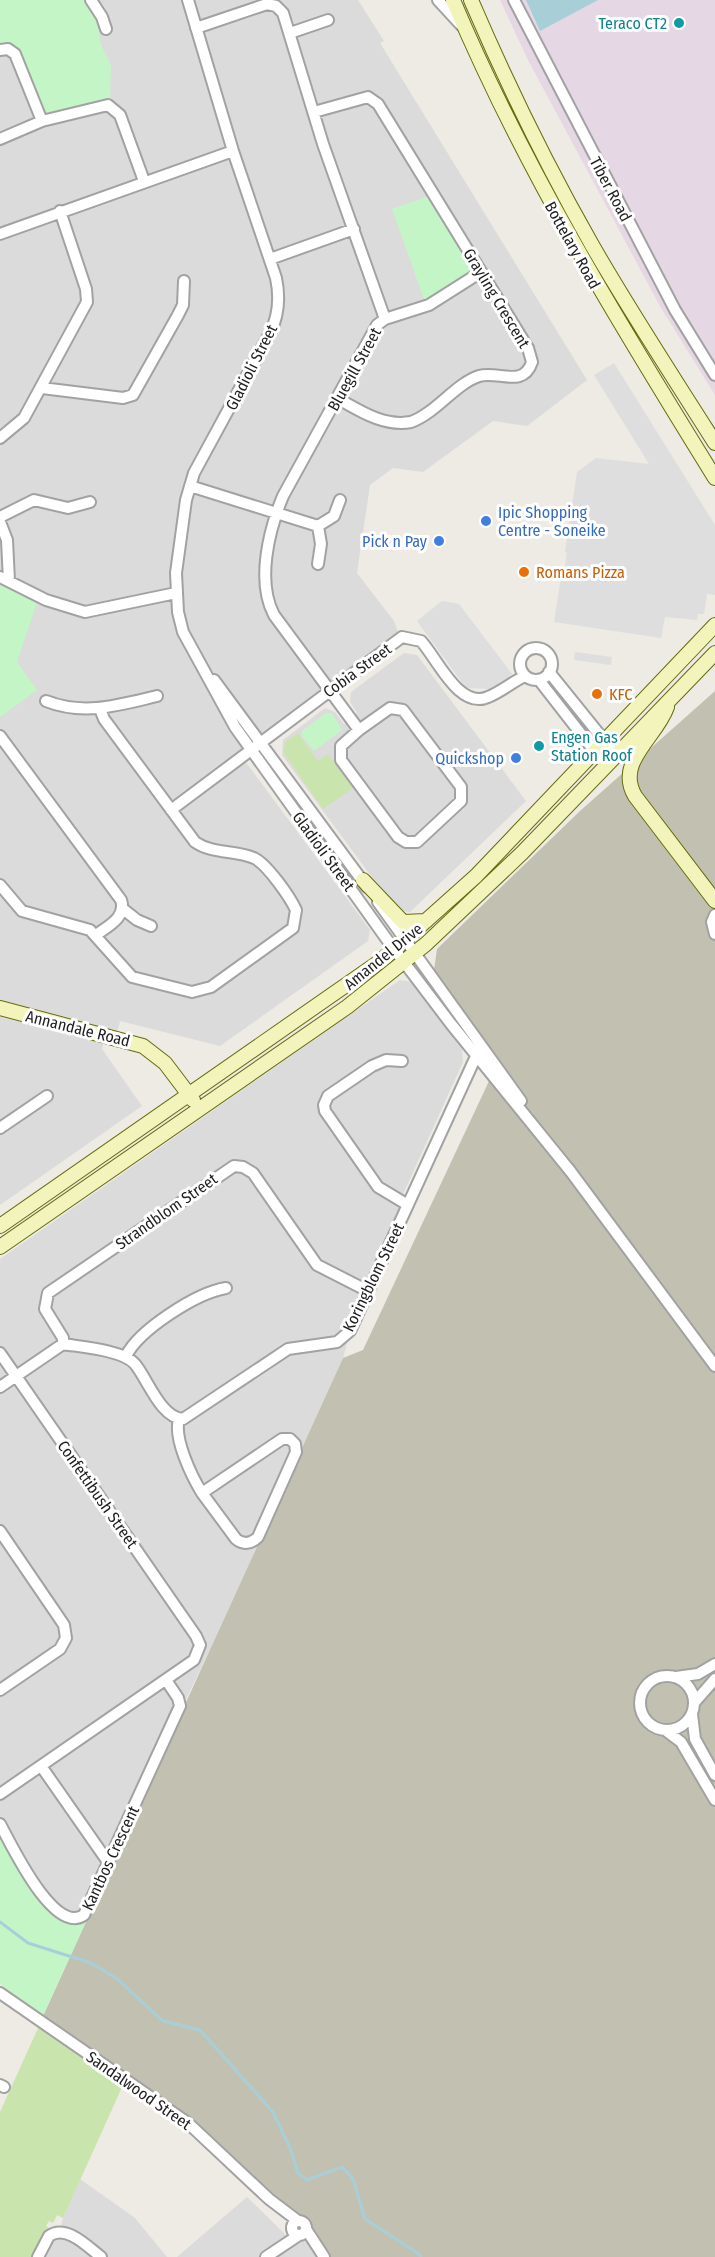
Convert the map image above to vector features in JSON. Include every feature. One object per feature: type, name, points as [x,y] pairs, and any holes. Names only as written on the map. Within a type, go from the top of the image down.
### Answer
[{"type":"street","points":[[91,0],[106,29]]},
{"type":"street","name":"Gladioli Street","points":[[188,0],[279,294],[274,326],[194,473],[190,486],[182,526],[176,593],[183,632],[198,662],[256,746],[400,945]]},
{"type":"street","points":[[438,0],[466,33]]},
{"type":"street","name":"Bottelary Road","points":[[453,0],[466,33],[525,156],[574,247],[713,476]]},
{"type":"street","name":"Bottelary Road","points":[[471,0],[525,118],[574,213],[630,309],[715,444]]},
{"type":"street","name":"Tiber Road","points":[[514,0],[670,300],[715,375]]},
{"type":"street","name":"Bluegill Street","points":[[196,28],[260,6],[271,5],[283,13],[314,112],[385,319],[377,325],[283,496],[277,513],[266,572],[267,598],[274,615],[359,730]]},
{"type":"street","points":[[290,33],[328,20]]},
{"type":"street","points":[[0,50],[8,49],[15,54],[42,122]]},
{"type":"street","name":"Grayling Crescent","points":[[314,112],[363,97],[374,99],[531,353],[532,362],[529,369],[521,376],[477,377],[423,416],[406,423],[376,419],[337,398]]},
{"type":"street","points":[[0,139],[42,122],[100,106],[112,107],[120,115],[144,181]]},
{"type":"street","points":[[0,234],[233,151]]},
{"type":"street","points":[[0,438],[24,418],[84,311],[88,298],[60,211]]},
{"type":"street","points":[[270,259],[354,229]]},
{"type":"street","points":[[385,319],[429,305],[482,272]]},
{"type":"street","points":[[42,388],[123,398],[134,395],[183,305],[184,281]]},
{"type":"street","points":[[681,389],[715,432]]},
{"type":"street","points":[[190,486],[318,526],[334,516],[340,500]]},
{"type":"street","points":[[90,502],[68,508],[34,500],[0,519],[6,536],[4,579],[40,598],[85,612],[176,593]]},
{"type":"street","points":[[318,526],[321,544],[318,564]]},
{"type":"street","name":"Amandel Drive","points":[[0,1226],[320,1005],[400,945],[483,869],[605,743],[714,625]]},
{"type":"street","name":"Cobia Street","points":[[171,810],[329,690],[405,637],[421,641],[456,687],[470,698],[485,699],[523,672]]},
{"type":"street","points":[[606,766],[539,680],[523,672],[524,654],[537,648],[550,657],[549,672],[616,755]]},
{"type":"street","name":"Amandel Drive","points":[[0,1248],[347,1007],[410,957],[497,878],[715,653]]},
{"type":"street","points":[[539,680],[549,672]]},
{"type":"street","points":[[46,701],[65,708],[100,709],[157,696]]},
{"type":"street","points":[[668,702],[658,728],[630,766],[628,783],[635,796],[715,901]]},
{"type":"street","points":[[390,708],[403,710],[461,787],[461,801],[417,842],[406,842],[398,837],[341,760],[341,746],[359,730],[390,708]]},
{"type":"street","points":[[0,885],[22,911],[86,928],[96,935],[132,976],[197,992],[211,987],[292,928],[296,915],[294,906],[262,863],[251,857],[199,845],[104,719],[100,709]]},
{"type":"street","points":[[0,736],[120,897],[123,909],[137,920],[151,926]]},
{"type":"street","name":"Gladioli Street","points":[[256,746],[363,880],[400,945]]},
{"type":"street","points":[[363,880],[403,922],[415,923],[428,920]]},
{"type":"street","points":[[96,935],[118,918],[123,909]]},
{"type":"street","points":[[715,915],[712,922],[715,934]]},
{"type":"street","points":[[400,945],[481,1044],[571,1172],[715,1366]]},
{"type":"street","points":[[410,957],[476,1056],[571,1172]]},
{"type":"street","name":"Annandale Road","points":[[0,1008],[143,1046],[165,1063],[200,1109]]},
{"type":"street","name":"Koringblom Street","points":[[179,1419],[191,1416],[288,1349],[342,1339],[350,1331],[481,1044]]},
{"type":"street","points":[[402,1061],[386,1060],[372,1066],[330,1094],[324,1104],[325,1111],[378,1187],[408,1205]]},
{"type":"street","points":[[0,1128],[47,1096]]},
{"type":"street","name":"Strandblom Street","points":[[63,1344],[63,1338],[45,1309],[48,1293],[234,1166],[243,1167],[253,1173],[317,1265],[368,1291]]},
{"type":"street","points":[[126,1356],[136,1339],[199,1296],[226,1288]]},
{"type":"street","points":[[0,1387],[63,1344],[126,1356],[135,1364],[168,1413],[179,1419],[178,1433],[190,1472],[202,1492],[236,1539],[247,1543],[258,1537],[296,1452],[295,1444],[290,1439],[282,1439],[202,1492]]},
{"type":"street","name":"Confettibush Street","points":[[0,1353],[196,1636],[200,1645],[197,1657],[166,1680]]},
{"type":"street","points":[[0,1531],[64,1625],[66,1638],[60,1649],[0,1690]]},
{"type":"street","points":[[715,1664],[698,1674],[652,1679],[640,1696],[640,1709],[647,1722],[665,1730],[681,1742],[715,1800]]},
{"type":"street","points":[[673,1676],[686,1684],[693,1708],[695,1739],[715,1775]]},
{"type":"street","points":[[665,1730],[679,1727],[715,1678]]},
{"type":"street","points":[[0,1794],[166,1680]]},
{"type":"street","name":"Kantbos Crescent","points":[[0,1824],[36,1889],[68,1918],[78,1919],[85,1913],[180,1706],[178,1698],[166,1680]]},
{"type":"street","points":[[40,1766],[108,1862]]},
{"type":"street","name":"Sandalwood Street","points":[[0,1993],[188,2123],[269,2199],[324,2257]]},
{"type":"street","points":[[266,2257],[298,2229]]},
{"type":"street","points":[[38,2257],[48,2236],[61,2231],[69,2234],[101,2257]]},
{"type":"shaded area","points":[[0,0],[358,0],[384,41],[380,43],[587,380],[527,426],[493,421],[423,472],[393,468],[370,485],[357,573],[394,621],[401,640],[242,757],[370,930],[368,941],[220,1046],[120,1021],[116,1038],[105,1036],[102,1049],[142,1106],[0,1205]]},
{"type":"shaded area","points":[[500,0],[715,0],[715,395],[661,308],[528,60]]},
{"type":"shaded area","points":[[614,363],[715,525],[715,595],[707,594],[704,614],[698,614],[697,620],[665,617],[661,638],[554,622],[567,553],[565,552],[577,472],[596,458],[649,464],[594,375]]},
{"type":"shaded area","points":[[442,601],[459,604],[512,674],[491,689],[466,688],[417,621]]},
{"type":"shaded area","points":[[575,652],[612,657],[611,665],[574,660]]},
{"type":"shaded area","points":[[404,653],[417,655],[526,801],[410,912],[396,910],[282,755],[283,740],[325,708],[335,712],[344,724],[357,713],[350,702],[351,692]]},
{"type":"shaded area","points":[[715,691],[715,2257],[331,2257],[308,2225],[289,2211],[195,2122],[43,2016],[343,1358],[363,1350],[497,1064],[434,970],[437,949],[580,811]]},
{"type":"shaded area","points":[[400,980],[413,982],[462,1049],[463,1062],[400,1201],[407,1205],[350,1332],[343,1358],[212,1645],[81,1918],[43,1898],[0,1826],[0,1259]]},
{"type":"shaded area","points":[[80,2179],[135,2218],[167,2257],[38,2257],[46,2240],[60,2232],[63,2218]]},
{"type":"shaded area","points":[[247,2197],[291,2240],[301,2236],[324,2257],[177,2257]]},
{"type":"green space","points":[[0,0],[87,0],[96,14],[101,45],[111,65],[110,101],[50,115],[44,112],[19,54],[0,46]]},
{"type":"green space","points":[[429,196],[472,268],[470,275],[425,302],[392,209]]},
{"type":"green space","points":[[0,582],[37,602],[17,662],[37,690],[0,717]]},
{"type":"green space","points":[[326,713],[332,713],[342,730],[314,751],[302,736],[302,731]]},
{"type":"green space","points":[[298,733],[318,761],[328,754],[353,788],[323,809],[284,753],[285,742]]},
{"type":"green space","points":[[0,1833],[30,1886],[49,1909],[74,1926],[86,1922],[43,2016],[0,1984]]},
{"type":"green space","points":[[39,2026],[123,2085],[63,2218],[57,2215],[53,2223],[49,2221],[46,2226],[50,2229],[43,2237],[33,2257],[0,2257],[0,2112]]},
{"type":"water","points":[[526,0],[598,0],[540,31]]},
{"type":"waterway","points":[[0,1922],[28,1943],[91,1963],[116,1978],[163,2021],[200,2030],[273,2112],[290,2148],[298,2173],[307,2180],[342,2167],[353,2179],[365,2219],[421,2257]]},
{"type":"place","name":"Teraco CT2","points":[[679,23]]},
{"type":"place","name":"Ipic Shopping Centre - Soneike","points":[[486,521]]},
{"type":"place","name":"Pick n Pay","points":[[439,541]]},
{"type":"place","name":"Romans Pizza","points":[[524,572]]},
{"type":"place","name":"KFC","points":[[597,694]]},
{"type":"place","name":"Engen Gas Station Roof","points":[[539,746]]},
{"type":"place","name":"Quickshop","points":[[516,758]]}]
